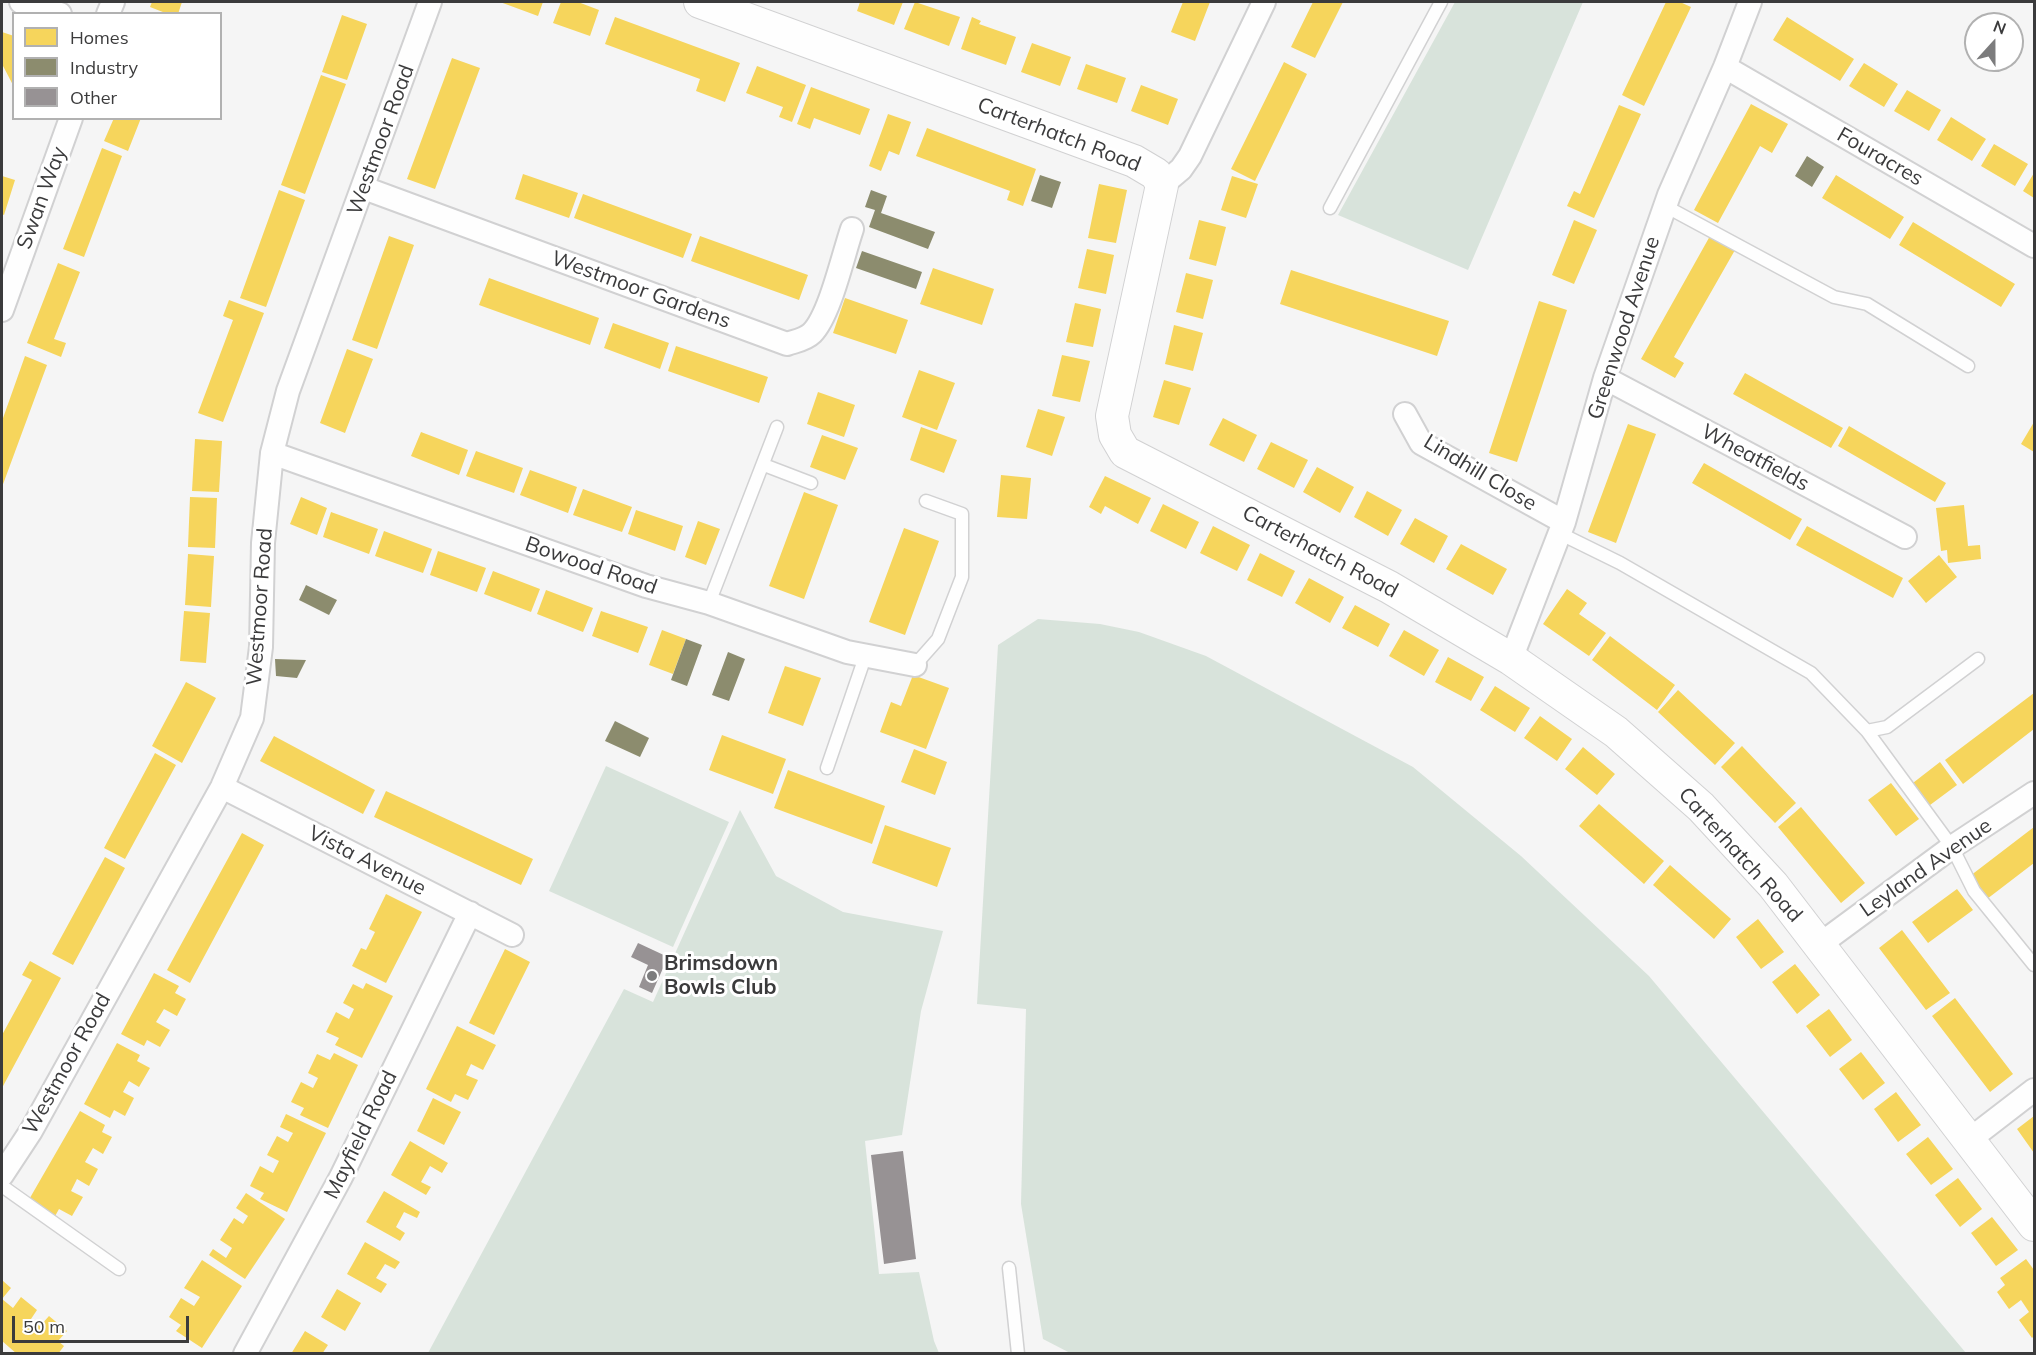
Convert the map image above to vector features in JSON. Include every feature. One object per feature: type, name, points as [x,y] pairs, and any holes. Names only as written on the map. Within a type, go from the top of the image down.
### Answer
[{"type":"street","points":[[21,2],[54,12]]},
{"type":"street","name":"Westmoor Road","points":[[2,1175],[31,1131],[222,787],[252,718],[261,647],[263,543],[272,453],[288,391],[430,2]]},
{"type":"street","name":"Carterhatch Road","points":[[700,2],[1146,166],[1156,174],[1162,185],[1112,416],[1119,443],[1125,452],[1389,587],[1511,659],[1616,732],[1701,807],[1773,885],[2034,1225]]},
{"type":"street","points":[[1162,185],[1181,169],[1190,156],[1264,2]]},
{"type":"street","name":"Greenwood Avenue","points":[[1511,659],[1562,527],[1605,378],[1665,206],[1725,67],[1750,2]]},
{"type":"street","name":"Fouracres","points":[[1725,67],[2034,246]]},
{"type":"street","name":"Swan Way","points":[[2,310],[9,266],[70,120]]},
{"type":"street","name":"Westmoor Gardens","points":[[364,188],[787,344],[803,339],[812,332],[824,315],[852,229]]},
{"type":"street","name":"Wheatfields","points":[[1605,378],[1905,537]]},
{"type":"street","name":"Lindhill Close","points":[[1405,414],[1421,443],[1562,527]]},
{"type":"street","name":"Bowood Road","points":[[272,453],[646,586],[709,603],[865,657],[915,665]]},
{"type":"street","name":"Vista Avenue","points":[[222,787],[512,935]]},
{"type":"street","name":"Leyland Avenue","points":[[1819,945],[1952,848],[2034,793]]},
{"type":"street","name":"Mayfield Road","points":[[245,1353],[341,1177],[470,913]]},
{"type":"street","points":[[1969,1140],[2034,1090]]},
{"type":"lane","points":[[1330,208],[1441,2]]},
{"type":"lane","points":[[1665,206],[1834,297],[1867,304],[1968,366]]},
{"type":"lane","points":[[709,603],[777,427]]},
{"type":"lane","points":[[764,465],[811,483]]},
{"type":"lane","points":[[915,665],[938,639],[962,577],[963,514],[926,501]]},
{"type":"lane","points":[[1562,527],[1811,673],[1867,731],[1952,848],[1974,891],[2034,965]]},
{"type":"lane","points":[[827,768],[865,657]]},
{"type":"lane","points":[[1867,731],[1887,727],[1978,659]]},
{"type":"lane","points":[[2,1186],[119,1269]]},
{"type":"lane","points":[[1009,1268],[1018,1353]]},
{"type":"shaded area","points":[[1455,2],[1583,2],[1468,270],[1338,215]]},
{"type":"shaded area","points":[[1038,619],[1100,624],[1139,632],[1206,656],[1413,767],[1521,856],[1649,976],[1966,1353],[1072,1354],[1043,1339],[1021,1204],[1026,1009],[977,1004],[998,645]]},
{"type":"shaded area","points":[[606,766],[729,822],[673,947],[549,891]]},
{"type":"shaded area","points":[[740,810],[776,876],[843,912],[943,931],[921,1011],[902,1135],[865,1141],[879,1274],[919,1272],[934,1341],[939,1353],[428,1353],[624,989],[653,1002]]},
{"type":"building: Homes","points":[[152,2],[182,2],[179,12],[163,12],[150,7]]},
{"type":"building: Homes","points":[[500,2],[543,2],[538,16]]},
{"type":"building: Homes","points":[[561,2],[578,2],[599,10],[590,36],[553,23]]},
{"type":"building: Homes","points":[[860,2],[903,2],[894,25],[857,11]]},
{"type":"building: Homes","points":[[915,2],[960,17],[949,46],[904,29]]},
{"type":"building: Homes","points":[[1183,2],[1210,2],[1195,41],[1171,32]]},
{"type":"building: Homes","points":[[1313,2],[1343,2],[1315,58],[1291,47]]},
{"type":"building: Homes","points":[[1666,2],[1680,2],[1691,7],[1644,106],[1622,95]]},
{"type":"building: Homes","points":[[342,15],[367,24],[347,80],[322,72]]},
{"type":"building: Homes","points":[[615,17],[740,63],[725,102],[696,91],[700,79],[605,44]]},
{"type":"building: Homes","points":[[972,17],[981,21],[979,24],[1016,37],[1006,65],[961,49]]},
{"type":"building: Homes","points":[[1787,17],[1854,59],[1840,81],[1773,40]]},
{"type":"building: Homes","points":[[2,32],[12,35],[12,83],[2,64]]},
{"type":"building: Homes","points":[[1032,43],[1071,57],[1060,86],[1021,72]]},
{"type":"building: Homes","points":[[452,58],[480,68],[435,189],[407,179]]},
{"type":"building: Homes","points":[[1284,62],[1307,74],[1255,181],[1231,169]]},
{"type":"building: Homes","points":[[1864,63],[1898,84],[1884,107],[1849,86]]},
{"type":"building: Homes","points":[[1086,64],[1126,78],[1117,103],[1077,89]]},
{"type":"building: Homes","points":[[757,66],[806,85],[792,122],[779,117],[783,107],[746,93]]},
{"type":"building: Homes","points":[[321,75],[346,84],[305,194],[281,185]]},
{"type":"building: Homes","points":[[1141,85],[1178,99],[1168,125],[1131,111]]},
{"type":"building: Homes","points":[[811,87],[870,109],[860,135],[814,118],[810,129],[797,124]]},
{"type":"building: Homes","points":[[1907,90],[1941,110],[1929,131],[1894,111]]},
{"type":"building: Homes","points":[[1751,104],[1788,124],[1772,153],[1760,146],[1718,223],[1694,210]]},
{"type":"building: Homes","points":[[1619,105],[1641,114],[1594,218],[1567,206],[1574,191],[1580,194]]},
{"type":"building: Homes","points":[[888,114],[911,122],[899,155],[889,151],[881,171],[869,166]]},
{"type":"building: Homes","points":[[1951,117],[1986,139],[1972,161],[1937,140]]},
{"type":"building: Homes","points":[[113,120],[140,120],[128,151],[104,141]]},
{"type":"building: Homes","points":[[927,128],[1036,169],[1023,206],[1007,200],[1010,191],[916,156]]},
{"type":"building: Homes","points":[[1994,144],[2028,164],[2015,186],[1981,166]]},
{"type":"building: Homes","points":[[102,148],[122,156],[84,257],[63,249]]},
{"type":"building: Homes","points":[[2034,173],[2034,198],[2023,191]]},
{"type":"building: Homes","points":[[523,174],[578,193],[569,218],[515,199]]},
{"type":"building: Homes","points":[[1836,175],[1904,217],[1890,239],[1822,198]]},
{"type":"building: Homes","points":[[2,176],[15,180],[4,215],[2,214]]},
{"type":"building: Homes","points":[[1232,176],[1258,184],[1246,218],[1221,210]]},
{"type":"building: Homes","points":[[1099,184],[1127,190],[1116,243],[1088,238]]},
{"type":"building: Homes","points":[[279,190],[305,200],[266,307],[240,298]]},
{"type":"building: Homes","points":[[583,194],[692,234],[683,258],[574,218]]},
{"type":"building: Homes","points":[[1199,220],[1226,227],[1216,266],[1189,259]]},
{"type":"building: Homes","points":[[1574,220],[1597,230],[1574,284],[1552,275]]},
{"type":"building: Homes","points":[[1913,222],[2015,284],[2001,307],[1899,245]]},
{"type":"building: Homes","points":[[389,236],[414,245],[377,349],[352,340]]},
{"type":"building: Homes","points":[[700,236],[808,275],[799,300],[691,261]]},
{"type":"building: Homes","points":[[1710,236],[1735,250],[1674,357],[1684,363],[1675,378],[1641,359]]},
{"type":"building: Homes","points":[[1087,249],[1114,255],[1106,294],[1078,288]]},
{"type":"building: Homes","points":[[58,263],[80,272],[54,339],[66,343],[61,357],[27,343]]},
{"type":"building: Homes","points":[[933,268],[994,289],[982,325],[920,304]]},
{"type":"building: Homes","points":[[1291,270],[1449,321],[1437,356],[1280,304]]},
{"type":"building: Homes","points":[[1186,273],[1213,280],[1203,319],[1176,312]]},
{"type":"building: Homes","points":[[489,278],[599,318],[590,345],[479,305]]},
{"type":"building: Homes","points":[[845,298],[908,320],[896,354],[833,333]]},
{"type":"building: Homes","points":[[229,300],[264,313],[223,422],[198,413],[233,320],[223,316]]},
{"type":"building: Homes","points":[[1539,301],[1567,310],[1517,462],[1489,453]]},
{"type":"building: Homes","points":[[1075,303],[1101,309],[1093,347],[1066,342]]},
{"type":"building: Homes","points":[[613,323],[669,343],[660,369],[604,348]]},
{"type":"building: Homes","points":[[1174,325],[1203,333],[1193,371],[1165,364]]},
{"type":"building: Homes","points":[[676,346],[768,377],[759,403],[668,371]]},
{"type":"building: Homes","points":[[347,349],[373,359],[345,433],[320,423]]},
{"type":"building: Homes","points":[[1062,355],[1090,361],[1080,402],[1052,396]]},
{"type":"building: Homes","points":[[25,356],[47,365],[2,487],[2,421]]},
{"type":"building: Homes","points":[[919,370],[955,383],[937,430],[902,417]]},
{"type":"building: Homes","points":[[1745,373],[1843,428],[1831,448],[1733,394]]},
{"type":"building: Homes","points":[[1164,380],[1191,388],[1179,425],[1153,417]]},
{"type":"building: Homes","points":[[818,392],[855,405],[844,437],[807,424]]},
{"type":"building: Homes","points":[[1038,409],[1065,417],[1052,456],[1026,447]]},
{"type":"building: Homes","points":[[1223,418],[1257,435],[1244,462],[1209,445]]},
{"type":"building: Homes","points":[[2034,422],[2034,452],[2021,444]]},
{"type":"building: Homes","points":[[1628,424],[1656,434],[1616,543],[1588,532]]},
{"type":"building: Homes","points":[[1849,426],[1946,483],[1935,502],[1838,446]]},
{"type":"building: Homes","points":[[921,427],[957,440],[944,473],[910,460]]},
{"type":"building: Homes","points":[[421,432],[468,450],[459,475],[411,456]]},
{"type":"building: Homes","points":[[822,435],[858,448],[845,480],[810,467]]},
{"type":"building: Homes","points":[[195,439],[222,441],[219,492],[192,491]]},
{"type":"building: Homes","points":[[1271,442],[1308,460],[1294,488],[1257,469]]},
{"type":"building: Homes","points":[[476,451],[523,468],[514,493],[466,476]]},
{"type":"building: Homes","points":[[1704,463],[1802,519],[1790,540],[1692,483]]},
{"type":"building: Homes","points":[[1317,467],[1354,487],[1340,513],[1303,492]]},
{"type":"building: Homes","points":[[530,470],[577,487],[568,513],[520,495]]},
{"type":"building: Homes","points":[[1001,475],[1031,478],[1027,519],[997,517]]},
{"type":"building: Homes","points":[[1105,476],[1151,498],[1138,524],[1105,506],[1101,514],[1089,507]]},
{"type":"building: Homes","points":[[583,489],[632,507],[622,532],[573,515]]},
{"type":"building: Homes","points":[[1367,491],[1402,510],[1388,536],[1354,517]]},
{"type":"building: Homes","points":[[804,492],[838,505],[804,599],[769,586]]},
{"type":"building: Homes","points":[[190,497],[217,498],[215,548],[188,547]]},
{"type":"building: Homes","points":[[301,497],[327,508],[317,535],[290,524]]},
{"type":"building: Homes","points":[[1163,504],[1199,522],[1186,549],[1150,531]]},
{"type":"building: Homes","points":[[1964,505],[1968,546],[1980,545],[1981,559],[1948,563],[1947,550],[1941,551],[1936,508]]},
{"type":"building: Homes","points":[[636,510],[683,526],[675,551],[628,534]]},
{"type":"building: Homes","points":[[331,512],[378,529],[369,554],[323,537]]},
{"type":"building: Homes","points":[[1415,518],[1448,536],[1434,563],[1400,544]]},
{"type":"building: Homes","points":[[698,521],[720,529],[706,565],[685,557]]},
{"type":"building: Homes","points":[[1213,526],[1250,545],[1237,571],[1200,553]]},
{"type":"building: Homes","points":[[1807,526],[1903,578],[1893,598],[1796,545]]},
{"type":"building: Homes","points":[[904,528],[939,541],[905,635],[869,622]]},
{"type":"building: Homes","points":[[384,531],[432,549],[423,573],[375,556]]},
{"type":"building: Homes","points":[[1461,544],[1507,569],[1493,595],[1446,569]]},
{"type":"building: Homes","points":[[438,551],[486,568],[477,592],[430,575]]},
{"type":"building: Homes","points":[[1260,553],[1295,571],[1282,597],[1247,580]]},
{"type":"building: Homes","points":[[188,554],[214,556],[211,607],[185,605]]},
{"type":"building: Homes","points":[[1939,555],[1957,577],[1926,603],[1908,581]]},
{"type":"building: Homes","points":[[493,571],[540,589],[531,612],[484,594]]},
{"type":"building: Homes","points":[[1309,578],[1344,597],[1330,623],[1295,603]]},
{"type":"building: Homes","points":[[1567,589],[1587,603],[1579,614],[1606,633],[1589,656],[1543,624]]},
{"type":"building: Homes","points":[[546,590],[593,608],[583,632],[537,614]]},
{"type":"building: Homes","points":[[1355,605],[1390,624],[1378,647],[1342,628]]},
{"type":"building: Homes","points":[[184,611],[210,613],[206,663],[180,661]]},
{"type":"building: Homes","points":[[601,611],[648,627],[638,653],[592,636]]},
{"type":"building: Homes","points":[[662,630],[686,639],[673,674],[649,665]]},
{"type":"building: Homes","points":[[1404,630],[1439,650],[1424,676],[1389,656]]},
{"type":"building: Homes","points":[[1610,636],[1675,685],[1657,710],[1592,660]]},
{"type":"building: Homes","points":[[1448,657],[1484,677],[1471,701],[1435,682]]},
{"type":"building: Homes","points":[[785,666],[821,678],[803,726],[768,713]]},
{"type":"building: Homes","points":[[913,675],[949,688],[926,749],[880,732],[891,702],[901,706]]},
{"type":"building: Homes","points":[[186,682],[216,698],[182,763],[152,746]]},
{"type":"building: Homes","points":[[1495,686],[1530,708],[1515,732],[1480,710]]},
{"type":"building: Homes","points":[[1678,690],[1735,743],[1715,765],[1658,712]]},
{"type":"building: Homes","points":[[2034,693],[2034,729],[1963,784],[1945,760]]},
{"type":"building: Homes","points":[[1540,716],[1572,739],[1557,761],[1524,738]]},
{"type":"building: Homes","points":[[722,735],[786,759],[773,794],[709,770]]},
{"type":"building: Homes","points":[[274,736],[375,790],[363,814],[260,761]]},
{"type":"building: Homes","points":[[1742,746],[1796,803],[1775,823],[1721,767]]},
{"type":"building: Homes","points":[[1583,747],[1615,774],[1597,795],[1565,769]]},
{"type":"building: Homes","points":[[914,749],[947,762],[935,795],[901,782]]},
{"type":"building: Homes","points":[[155,753],[176,765],[125,859],[104,848]]},
{"type":"building: Homes","points":[[1940,762],[1957,785],[1926,808],[1909,786]]},
{"type":"building: Homes","points":[[788,770],[885,806],[872,844],[774,808]]},
{"type":"building: Homes","points":[[1891,783],[1919,819],[1896,836],[1868,800]]},
{"type":"building: Homes","points":[[386,791],[533,859],[521,885],[374,817]]},
{"type":"building: Homes","points":[[1599,804],[1664,861],[1644,884],[1579,826]]},
{"type":"building: Homes","points":[[1801,807],[1865,883],[1841,903],[1778,827]]},
{"type":"building: Homes","points":[[885,825],[951,848],[937,887],[872,863]]},
{"type":"building: Homes","points":[[2034,827],[2034,863],[1987,899],[1970,876]]},
{"type":"building: Homes","points":[[242,833],[264,845],[190,983],[167,970]]},
{"type":"building: Homes","points":[[105,857],[125,868],[73,965],[52,954]]},
{"type":"building: Homes","points":[[1670,865],[1731,919],[1714,939],[1653,885]]},
{"type":"building: Homes","points":[[1957,889],[1973,910],[1928,943],[1912,922]]},
{"type":"building: Homes","points":[[386,894],[422,912],[386,983],[352,966],[361,948],[366,950],[375,932],[369,929]]},
{"type":"building: Homes","points":[[1758,919],[1784,952],[1761,969],[1736,937]]},
{"type":"building: Homes","points":[[1902,930],[1950,993],[1926,1010],[1879,948]]},
{"type":"building: Homes","points":[[505,949],[530,962],[494,1035],[469,1023]]},
{"type":"building: Homes","points":[[30,961],[61,978],[2,1088],[2,1035],[32,980],[22,975]]},
{"type":"building: Homes","points":[[1795,964],[1820,995],[1797,1014],[1772,982]]},
{"type":"building: Homes","points":[[154,973],[179,986],[175,993],[186,999],[177,1016],[164,1009],[156,1022],[170,1030],[160,1047],[147,1040],[144,1046],[121,1034]]},
{"type":"building: Homes","points":[[366,983],[393,996],[362,1058],[335,1045],[339,1038],[326,1032],[336,1012],[349,1019],[354,1009],[343,1003],[353,984],[363,989]]},
{"type":"building: Homes","points":[[1955,998],[2013,1074],[1990,1092],[1932,1016]]},
{"type":"building: Homes","points":[[1829,1009],[1852,1040],[1830,1057],[1806,1026]]},
{"type":"building: Homes","points":[[457,1026],[496,1045],[483,1070],[471,1064],[466,1075],[478,1080],[468,1100],[455,1094],[451,1102],[426,1089]]},
{"type":"building: Homes","points":[[117,1043],[140,1055],[137,1061],[150,1068],[139,1087],[129,1081],[123,1092],[134,1098],[125,1116],[114,1110],[110,1118],[84,1104]]},
{"type":"building: Homes","points":[[1861,1052],[1885,1083],[1863,1100],[1839,1069]]},
{"type":"building: Homes","points":[[334,1053],[358,1065],[328,1128],[300,1115],[304,1108],[291,1102],[301,1082],[313,1088],[318,1078],[308,1073],[317,1054],[330,1060]]},
{"type":"building: Homes","points":[[1896,1092],[1921,1125],[1898,1142],[1874,1109]]},
{"type":"building: Homes","points":[[433,1098],[461,1112],[444,1145],[417,1131]]},
{"type":"building: Homes","points":[[80,1111],[105,1125],[102,1132],[112,1137],[103,1154],[93,1148],[85,1162],[98,1169],[89,1186],[77,1179],[71,1191],[83,1197],[72,1216],[59,1209],[54,1218],[27,1203]]},
{"type":"building: Homes","points":[[286,1114],[326,1133],[287,1212],[260,1199],[264,1193],[250,1186],[260,1166],[273,1173],[279,1161],[267,1155],[277,1136],[288,1142],[293,1133],[280,1127]]},
{"type":"building: Homes","points":[[2034,1116],[2034,1153],[2017,1129]]},
{"type":"building: Homes","points":[[1928,1137],[1953,1169],[1931,1185],[1906,1154]]},
{"type":"building: Homes","points":[[410,1141],[448,1163],[442,1173],[430,1166],[421,1182],[431,1187],[426,1195],[391,1175]]},
{"type":"building: Homes","points":[[1958,1178],[1982,1209],[1960,1227],[1935,1195]]},
{"type":"building: Homes","points":[[384,1191],[420,1212],[417,1218],[404,1212],[396,1227],[405,1233],[400,1241],[366,1222]]},
{"type":"building: Homes","points":[[246,1193],[285,1219],[245,1279],[209,1255],[213,1249],[226,1258],[232,1248],[220,1240],[234,1218],[243,1224],[248,1216],[236,1208]]},
{"type":"building: Homes","points":[[1992,1217],[2018,1250],[1996,1266],[1971,1233]]},
{"type":"building: Homes","points":[[365,1242],[400,1262],[395,1269],[385,1264],[376,1278],[387,1284],[381,1293],[347,1274]]},
{"type":"building: Homes","points":[[2026,1259],[2034,1270],[2034,1336],[2032,1338],[2019,1320],[2029,1312],[2021,1300],[2009,1309],[1997,1292],[2005,1285],[2000,1278]]},
{"type":"building: Homes","points":[[202,1260],[242,1286],[202,1348],[176,1331],[181,1325],[169,1317],[181,1298],[194,1306],[200,1297],[184,1288]]},
{"type":"building: Homes","points":[[2,1280],[11,1288],[2,1299]]},
{"type":"building: Homes","points":[[337,1289],[361,1303],[345,1331],[321,1317]]},
{"type":"building: Homes","points":[[21,1297],[37,1310],[31,1319],[40,1326],[49,1316],[67,1331],[58,1341],[64,1346],[58,1354],[17,1354],[2,1341],[2,1299],[13,1308]]},
{"type":"building: Homes","points":[[305,1331],[328,1345],[322,1354],[291,1354]]},
{"type":"building: Industry","points":[[1807,156],[1824,167],[1812,187],[1795,176]]},
{"type":"building: Industry","points":[[1040,175],[1061,182],[1052,208],[1031,201]]},
{"type":"building: Industry","points":[[871,190],[887,196],[881,213],[935,232],[928,249],[869,227],[875,210],[865,207]]},
{"type":"building: Industry","points":[[862,251],[922,272],[916,289],[856,268]]},
{"type":"building: Industry","points":[[306,585],[337,600],[329,615],[299,600]]},
{"type":"building: Industry","points":[[686,639],[702,645],[687,686],[671,680]]},
{"type":"building: Industry","points":[[728,652],[745,659],[729,701],[712,695]]},
{"type":"building: Industry","points":[[275,659],[306,660],[297,678],[276,676]]},
{"type":"building: Industry","points":[[615,721],[649,738],[640,757],[605,741]]},
{"type":"building: Other","name":"Brimsdown Bowls Club","points":[[638,943],[668,957],[652,993],[639,987],[648,965],[631,957]]},
{"type":"building: Other","points":[[903,1151],[916,1259],[884,1264],[871,1155]]},
{"type":"place","name":"Brimsdown Bowls Club","points":[[652,976]]}]
